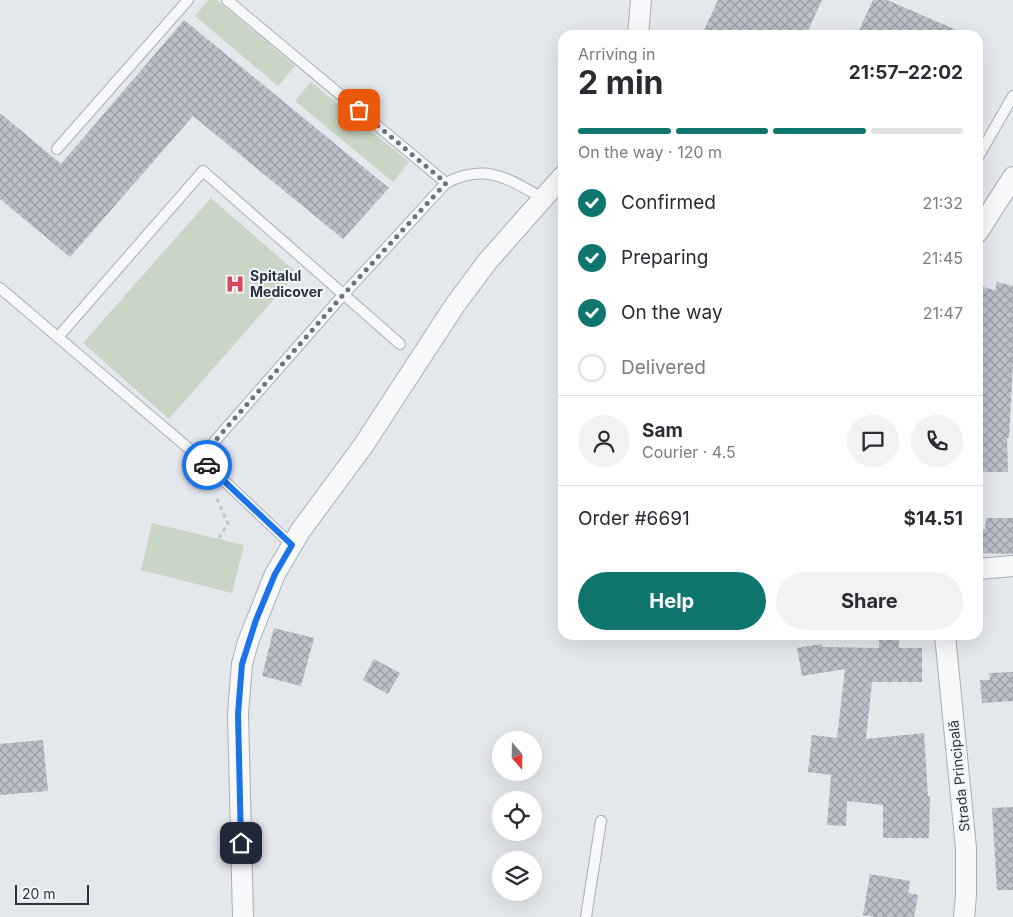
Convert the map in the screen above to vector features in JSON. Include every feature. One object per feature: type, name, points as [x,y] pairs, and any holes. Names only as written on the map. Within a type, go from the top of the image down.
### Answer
[{"type":"street","points":[[638,30],[641,0]]},
{"type":"street","points":[[983,224],[1013,177]]},
{"type":"street","points":[[243,917],[238,714],[242,664],[256,620],[275,574],[301,530],[363,446],[454,305],[487,262],[558,183]]},
{"type":"street","points":[[983,569],[1013,566]]},
{"type":"street","name":"Strada Principală","points":[[945,640],[966,848],[964,917]]},
{"type":"lane","points":[[57,149],[188,0]]},
{"type":"lane","points":[[227,0],[446,183]]},
{"type":"lane","points":[[983,148],[1013,96]]},
{"type":"lane","points":[[58,337],[204,171],[400,344]]},
{"type":"lane","points":[[200,458],[343,295],[446,183],[479,172],[510,180],[544,199]]},
{"type":"lane","points":[[0,288],[200,458],[292,545]]},
{"type":"lane","points":[[586,917],[601,822]]},
{"type":"path","points":[[218,539],[228,524],[216,500],[230,486]]},
{"type":"green space","points":[[208,0],[217,0],[295,66],[278,86],[195,16]]},
{"type":"green space","points":[[311,82],[409,162],[393,182],[295,101]]},
{"type":"green space","points":[[211,198],[297,273],[169,419],[83,343]]},
{"type":"green space","points":[[152,523],[244,545],[232,593],[141,570]]},
{"type":"building","points":[[718,0],[822,0],[808,30],[704,30]]},
{"type":"building","points":[[873,0],[887,0],[956,30],[859,30]]},
{"type":"building","points":[[184,20],[389,188],[343,239],[193,116],[70,257],[0,199],[0,113],[61,164]]},
{"type":"building","points":[[997,282],[1013,286],[1013,362],[1009,438],[1007,438],[1008,472],[983,472],[983,287],[995,290]]},
{"type":"building","points":[[986,518],[1013,518],[1013,554],[983,553],[983,529],[985,529]]},
{"type":"building","points":[[274,628],[314,638],[301,686],[262,676]]},
{"type":"building","points":[[879,640],[899,640],[899,648],[922,648],[922,682],[872,682],[866,739],[924,733],[928,796],[930,796],[929,838],[883,838],[883,805],[847,801],[846,826],[827,825],[831,775],[808,772],[812,735],[837,738],[845,669],[802,676],[797,648],[822,644],[822,647],[879,648]]},
{"type":"building","points":[[374,659],[400,673],[388,694],[363,680]]},
{"type":"building","points":[[1013,672],[1013,701],[982,703],[980,680],[990,680],[989,673]]},
{"type":"building","points":[[43,740],[48,791],[0,795],[0,744]]},
{"type":"building","points":[[1013,807],[1013,890],[997,890],[992,808]]},
{"type":"building","points":[[870,874],[910,881],[908,893],[918,895],[914,917],[863,915]]},
{"type":"way so far","points":[[207,465],[200,458],[343,295],[446,183],[359,110]]},
{"type":"place","name":"Spitalul Medicover","points":[[235,284]]},
{"type":"route","points":[[207,465],[292,545],[275,574],[256,620],[242,664],[238,714],[241,843]]}]
